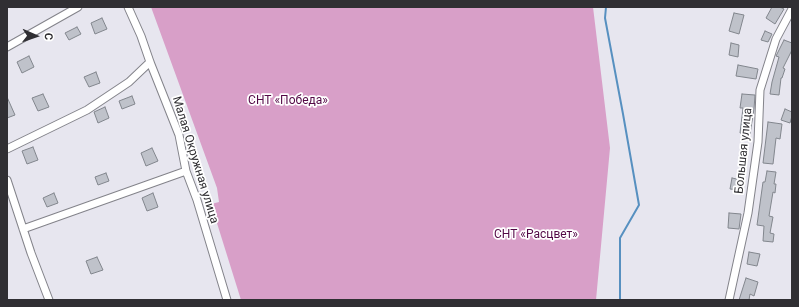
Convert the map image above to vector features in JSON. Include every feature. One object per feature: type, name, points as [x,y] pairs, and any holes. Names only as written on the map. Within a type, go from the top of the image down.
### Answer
[{"type":"street","points":[[7,48],[78,7]]},
{"type":"street","name":"Малая Окружная улица","points":[[128,7],[141,36],[178,135],[186,171],[228,300]]},
{"type":"street","name":"Большая улица","points":[[729,300],[748,213],[758,142],[760,90],[776,39],[792,9]]},
{"type":"street","points":[[7,149],[87,110],[128,82],[150,62]]},
{"type":"street","points":[[23,229],[186,171]]},
{"type":"street","points":[[7,180],[49,300]]},
{"type":"green space","name":"СНТ «Победа»","points":[[151,7],[593,7],[610,148],[596,300],[241,300],[211,204],[219,202],[217,188]]},
{"type":"building","points":[[772,7],[780,7],[784,9],[775,24],[766,18]]},
{"type":"building","points":[[734,13],[744,15],[739,34],[729,31]]},
{"type":"building","points":[[102,18],[107,29],[95,34],[91,23]]},
{"type":"building","points":[[77,27],[81,34],[69,40],[65,33]]},
{"type":"building","points":[[765,31],[772,34],[768,42],[761,40]]},
{"type":"building","points":[[784,40],[792,43],[792,50],[783,68],[785,69],[781,78],[779,95],[770,94],[779,57],[776,56]]},
{"type":"building","points":[[731,43],[739,45],[738,57],[729,55]]},
{"type":"building","points":[[29,56],[34,67],[22,73],[17,62]]},
{"type":"building","points":[[738,65],[758,69],[756,79],[736,76]]},
{"type":"building","points":[[96,72],[100,83],[89,87],[84,77]]},
{"type":"building","points":[[43,94],[49,107],[38,111],[32,98]]},
{"type":"building","points":[[742,94],[755,95],[750,134],[740,133],[743,108],[740,108]]},
{"type":"building","points":[[132,96],[135,104],[122,109],[119,101]]},
{"type":"building","points":[[7,97],[15,115],[7,118]]},
{"type":"building","points":[[105,107],[109,118],[98,123],[94,112]]},
{"type":"building","points":[[785,109],[792,112],[790,123],[781,120]]},
{"type":"building","points":[[768,122],[782,124],[780,139],[776,138],[773,164],[763,163]]},
{"type":"building","points":[[33,147],[38,160],[27,164],[22,151]]},
{"type":"building","points":[[152,148],[158,161],[146,166],[141,153]]},
{"type":"building","points":[[767,171],[776,172],[774,184],[776,184],[775,193],[773,192],[769,216],[773,217],[770,233],[774,234],[773,242],[763,241],[764,226],[757,225],[763,182],[765,182]]},
{"type":"building","points":[[106,173],[109,181],[98,185],[95,177]]},
{"type":"building","points":[[732,178],[741,180],[740,190],[730,189]]},
{"type":"building","points":[[54,193],[58,203],[47,207],[43,198]]},
{"type":"building","points":[[153,193],[158,207],[147,211],[142,198]]},
{"type":"building","points":[[729,213],[741,214],[739,229],[728,228]]},
{"type":"building","points":[[749,252],[760,254],[757,266],[747,264]]},
{"type":"building","points":[[97,257],[103,270],[91,274],[86,261]]},
{"type":"building","points":[[746,278],[758,282],[754,296],[750,294],[749,300],[739,300]]},
{"type":"waterway","points":[[606,7],[605,18],[639,205],[620,238],[620,300]]},
{"type":"park label","name":"СНТ «Расцвет»","points":[[536,235]]}]
